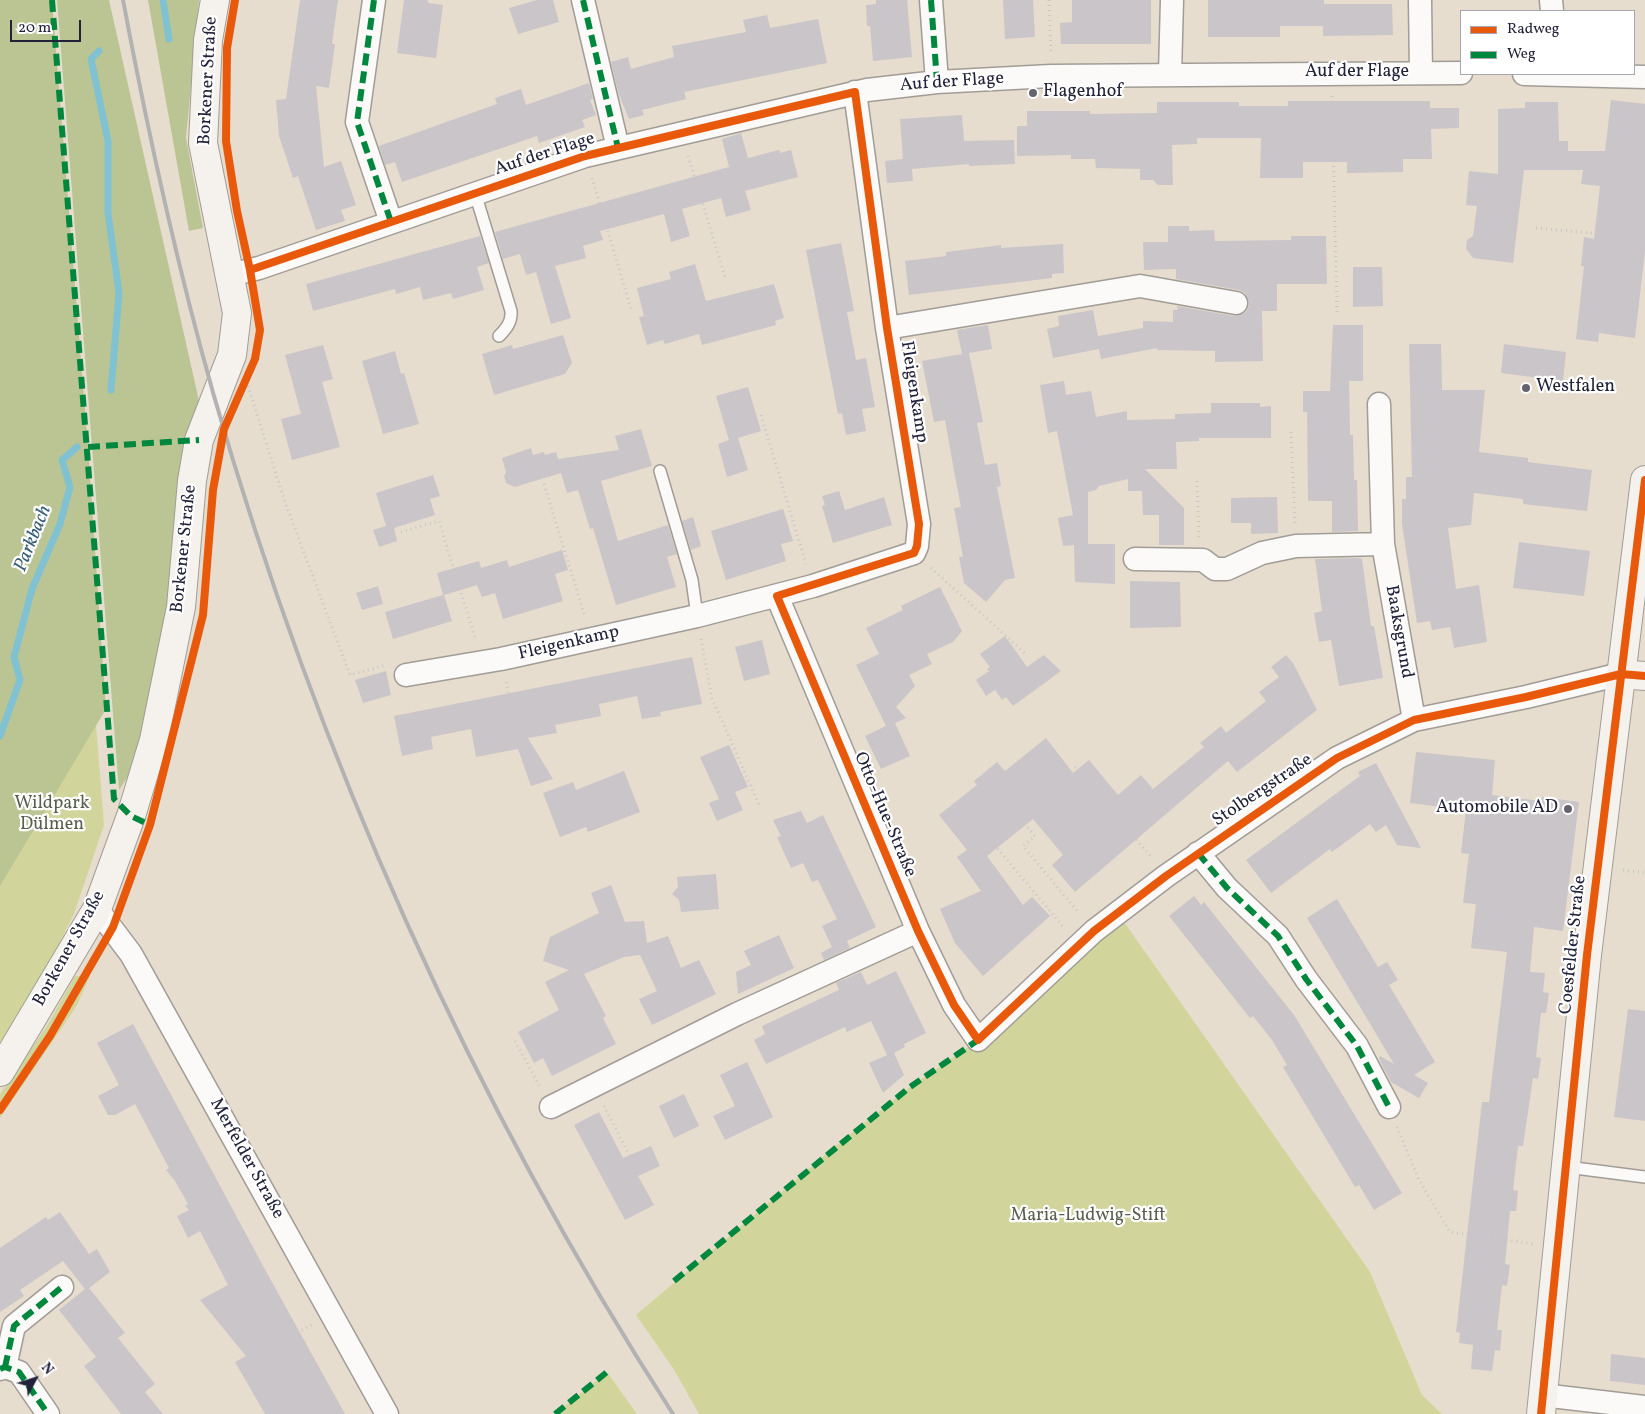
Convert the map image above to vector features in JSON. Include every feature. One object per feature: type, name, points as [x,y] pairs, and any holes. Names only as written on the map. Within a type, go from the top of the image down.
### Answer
[{"type":"street","name":"Borkener Straße","points":[[0,1072],[97,909],[131,816],[156,731],[181,607],[192,481],[198,440],[232,355],[236,334],[237,312],[203,143],[208,40],[215,0]]},
{"type":"street","points":[[374,0],[357,122],[391,222]]},
{"type":"street","points":[[584,0],[618,148]]},
{"type":"street","points":[[930,0],[938,82]]},
{"type":"street","points":[[1170,74],[1172,0]]},
{"type":"street","points":[[1420,0],[1421,72]]},
{"type":"street","name":"Auf der Flage","points":[[230,275],[259,268],[585,156],[855,92],[938,82],[1051,76],[1460,73]]},
{"type":"street","points":[[1583,75],[1645,77]]},
{"type":"street","name":"Fleigenkamp","points":[[406,675],[492,660],[697,616],[813,586],[914,553],[917,546],[919,524],[887,328],[855,92]]},
{"type":"street","name":"Fleigenkamp","points":[[887,328],[1140,286],[1236,303]]},
{"type":"street","name":"Baaksgrund","points":[[1380,404],[1383,544],[1414,720]]},
{"type":"street","name":"Coesfelder Straße","points":[[1542,1405],[1587,955],[1633,675],[1645,480]]},
{"type":"street","points":[[1135,559],[1203,560],[1215,569],[1227,569],[1262,553],[1296,546],[1383,544]]},
{"type":"street","name":"Otto-Hue-Straße","points":[[777,596],[918,931],[954,1005],[978,1040]]},
{"type":"street","name":"Stolbergstraße","points":[[978,1040],[1086,938],[1198,853],[1337,758],[1414,720],[1633,675]]},
{"type":"street","points":[[1198,853],[1227,888],[1278,936],[1306,978],[1357,1046],[1389,1107]]},
{"type":"street","name":"Merfelder Straße","points":[[97,909],[131,954],[333,1313],[387,1414]]},
{"type":"street","points":[[551,1107],[737,1014],[918,931]]},
{"type":"street","points":[[48,1414],[19,1372],[2,1368],[14,1326],[62,1287]]},
{"type":"street","points":[[1542,1405],[1645,1407]]},
{"type":"lane","points":[[475,193],[511,311],[512,317],[499,336]]},
{"type":"lane","points":[[660,471],[692,580],[697,616]]},
{"type":"lane","points":[[1567,1167],[1645,1178]]},
{"type":"path","points":[[1049,0],[1051,76]]},
{"type":"path","points":[[1332,73],[1337,313]]},
{"type":"path","points":[[682,133],[725,277]]},
{"type":"path","points":[[585,156],[631,309]]},
{"type":"path","points":[[1536,228],[1645,238]]},
{"type":"path","points":[[246,382],[286,505],[350,675],[387,665],[406,675]]},
{"type":"path","points":[[761,415],[813,586]]},
{"type":"path","points":[[1291,432],[1296,546]]},
{"type":"path","points":[[1197,481],[1199,543],[1203,560]]},
{"type":"path","points":[[544,484],[591,638]]},
{"type":"path","points":[[401,532],[439,521],[492,660],[522,750]]},
{"type":"path","points":[[914,553],[1027,655]]},
{"type":"path","points":[[697,616],[712,698],[760,807]]},
{"type":"path","points":[[1076,767],[1166,876]]},
{"type":"path","points":[[1021,820],[1035,836],[1022,846],[1086,938]]},
{"type":"path","points":[[988,838],[1086,938]]},
{"type":"path","points":[[515,1041],[551,1107]]},
{"type":"path","points":[[594,1086],[633,1162]]},
{"type":"path","points":[[1389,1107],[1419,1180],[1450,1232],[1558,1248]]},
{"type":"path","points":[[267,1350],[333,1313]]},
{"type":"green space","name":"Wildpark Dülmen","points":[[0,0],[38,0],[104,825],[74,914],[38,985],[0,1043]]},
{"type":"green space","name":"Wildpark Dülmen","points":[[0,0],[52,0],[88,447],[106,709],[0,886]]},
{"type":"green space","points":[[57,0],[109,0],[199,401],[183,454],[168,621],[137,763],[119,790]]},
{"type":"green space","points":[[148,0],[199,0],[186,138],[203,228],[189,231]]},
{"type":"green space","name":"Maria-Ludwig-Stift","points":[[1117,912],[1370,1272],[1422,1395],[1442,1414],[699,1414],[673,1368],[636,1315],[844,1139],[910,1087],[978,1040]]},
{"type":"green space","points":[[75,976],[90,976],[76,1007],[0,1118],[0,1094],[47,1026]]},
{"type":"green space","points":[[607,1372],[637,1414],[555,1414]]},
{"type":"building","points":[[300,0],[338,0],[329,88],[316,86],[324,167],[341,161],[356,205],[341,210],[345,221],[316,230],[298,176],[293,178],[279,136],[276,100],[286,99]]},
{"type":"building","points":[[404,0],[428,0],[428,3],[443,5],[436,58],[397,53]]},
{"type":"building","points":[[537,0],[553,0],[559,22],[518,34],[509,8]]},
{"type":"building","points":[[876,0],[907,0],[912,57],[873,61],[870,26],[867,26],[866,5],[876,4]]},
{"type":"building","points":[[1003,0],[1033,0],[1035,37],[1005,39]]},
{"type":"building","points":[[1072,0],[1151,0],[1151,44],[1061,44],[1060,23],[1072,22]]},
{"type":"building","points":[[1208,0],[1324,0],[1324,4],[1392,4],[1393,35],[1323,36],[1323,26],[1280,26],[1280,37],[1208,37]]},
{"type":"building","points":[[767,15],[770,28],[818,19],[827,63],[684,92],[686,99],[642,110],[644,115],[629,119],[618,92],[611,62],[628,57],[631,69],[674,57],[672,46],[746,32],[743,20]]},
{"type":"building","points":[[589,83],[593,99],[590,100],[596,115],[582,120],[585,127],[539,143],[537,136],[402,182],[395,162],[385,165],[379,146],[497,104],[495,98],[521,89],[526,105]]},
{"type":"building","points":[[1611,100],[1645,104],[1645,251],[1635,338],[1599,333],[1598,342],[1576,339],[1584,266],[1581,266],[1584,237],[1594,239],[1600,186],[1581,184],[1583,170],[1524,170],[1513,263],[1473,258],[1466,249],[1467,240],[1473,236],[1477,206],[1466,205],[1469,171],[1498,174],[1498,109],[1525,108],[1525,102],[1558,102],[1559,141],[1568,141],[1568,151],[1605,151]]},
{"type":"building","points":[[1288,101],[1430,101],[1430,108],[1459,108],[1459,128],[1431,129],[1432,159],[1403,159],[1403,172],[1347,173],[1347,162],[1303,162],[1303,178],[1260,178],[1261,138],[1197,138],[1197,144],[1172,145],[1173,185],[1158,185],[1153,180],[1140,180],[1140,169],[1096,168],[1095,159],[1071,159],[1071,155],[1017,156],[1017,126],[1027,126],[1027,111],[1090,111],[1090,114],[1157,113],[1157,102],[1239,102],[1239,106],[1288,106]]},
{"type":"building","points":[[962,115],[964,141],[1014,140],[1015,164],[969,166],[969,164],[912,169],[913,181],[887,183],[885,161],[903,159],[900,119]]},
{"type":"building","points":[[741,133],[748,158],[779,150],[780,153],[791,150],[798,177],[745,191],[751,210],[726,217],[721,198],[682,209],[690,236],[671,242],[664,214],[600,231],[603,240],[583,246],[586,258],[555,266],[571,318],[551,324],[536,272],[526,275],[520,254],[503,259],[495,232],[729,167],[722,139]]},
{"type":"building","points":[[1168,226],[1189,226],[1189,231],[1214,230],[1215,241],[1291,240],[1291,236],[1326,236],[1327,284],[1277,284],[1277,311],[1262,311],[1263,361],[1215,362],[1215,351],[1157,350],[1157,348],[1101,359],[1099,349],[1053,358],[1047,329],[1059,326],[1058,316],[1093,310],[1098,336],[1143,328],[1143,321],[1173,322],[1173,310],[1178,310],[1177,306],[1234,316],[1246,312],[1249,306],[1248,299],[1245,293],[1239,290],[1176,279],[1176,269],[1144,270],[1143,242],[1168,242]]},
{"type":"building","points":[[480,236],[489,263],[477,267],[484,290],[453,299],[451,293],[423,300],[420,287],[396,294],[395,289],[313,311],[306,284]]},
{"type":"building","points":[[841,243],[854,311],[847,312],[856,360],[866,358],[875,407],[862,409],[866,431],[846,435],[842,413],[838,414],[806,250]]},
{"type":"building","points":[[1063,244],[1064,273],[1052,274],[1052,278],[909,295],[905,261],[946,256],[946,252],[1001,245],[1001,248]]},
{"type":"building","points":[[695,264],[706,301],[774,284],[784,318],[775,321],[776,325],[702,345],[699,334],[665,344],[663,340],[647,345],[639,317],[644,316],[637,288],[671,279],[669,272]]},
{"type":"building","points":[[1353,267],[1382,267],[1383,306],[1353,307]]},
{"type":"building","points":[[988,325],[992,349],[969,353],[983,422],[977,423],[985,465],[997,463],[1001,486],[997,487],[1015,578],[1005,580],[986,602],[964,583],[959,557],[963,557],[954,508],[961,507],[945,420],[934,422],[922,361],[962,354],[957,330]]},
{"type":"building","points":[[1333,325],[1363,325],[1363,381],[1349,381],[1350,435],[1353,435],[1354,480],[1357,480],[1358,531],[1332,532],[1332,501],[1308,501],[1307,412],[1303,412],[1303,391],[1330,391]]},
{"type":"building","points":[[563,335],[572,363],[565,374],[494,395],[482,354],[512,345],[513,349]]},
{"type":"building","points":[[1409,344],[1441,344],[1442,390],[1485,390],[1479,452],[1528,458],[1528,462],[1592,470],[1587,511],[1523,504],[1523,499],[1474,493],[1471,525],[1448,528],[1456,589],[1479,585],[1487,642],[1454,648],[1450,627],[1432,630],[1430,621],[1417,623],[1402,524],[1402,499],[1406,499],[1406,477],[1412,477]]},
{"type":"building","points":[[1504,344],[1566,352],[1563,381],[1501,373]]},
{"type":"building","points":[[323,345],[333,379],[322,382],[340,447],[292,460],[281,419],[301,414],[285,355]]},
{"type":"building","points":[[395,351],[401,374],[404,373],[419,424],[383,434],[362,361]]},
{"type":"building","points":[[1064,381],[1066,395],[1091,391],[1096,417],[1127,411],[1127,420],[1175,419],[1175,414],[1211,413],[1211,403],[1260,403],[1260,407],[1271,406],[1271,438],[1199,438],[1199,441],[1176,442],[1177,469],[1145,469],[1184,508],[1184,545],[1159,545],[1159,515],[1143,515],[1142,491],[1128,491],[1128,479],[1099,486],[1096,490],[1088,492],[1088,544],[1115,544],[1115,584],[1075,582],[1074,545],[1063,546],[1058,518],[1073,515],[1057,431],[1048,433],[1040,385]]},
{"type":"building","points":[[748,387],[761,431],[738,438],[748,470],[727,477],[718,444],[729,440],[716,396]]},
{"type":"building","points":[[641,429],[652,466],[601,481],[618,541],[668,525],[677,554],[667,557],[676,587],[616,605],[593,528],[590,529],[578,490],[567,493],[561,473],[515,487],[506,483],[504,476],[506,472],[502,458],[531,448],[533,455],[544,452],[545,455],[556,452],[558,459],[619,450],[615,436]]},
{"type":"building","points":[[433,475],[440,496],[430,499],[435,515],[394,528],[397,541],[379,547],[373,530],[386,526],[376,493]]},
{"type":"building","points":[[839,491],[845,510],[884,497],[892,525],[833,543],[822,506],[825,505],[822,496]]},
{"type":"building","points":[[1277,497],[1278,533],[1251,534],[1251,523],[1231,523],[1231,498]]},
{"type":"building","points":[[783,509],[793,541],[781,544],[786,561],[726,580],[711,531]]},
{"type":"building","points":[[693,517],[701,546],[691,550],[682,521]]},
{"type":"building","points":[[1519,542],[1590,551],[1584,596],[1513,588]]},
{"type":"building","points":[[562,550],[568,570],[555,574],[563,601],[503,619],[495,593],[482,597],[477,585],[444,595],[452,621],[393,639],[385,612],[443,595],[437,573],[479,561],[481,568],[507,560],[509,567]]},
{"type":"building","points":[[1315,559],[1362,559],[1371,626],[1374,626],[1383,678],[1339,686],[1331,640],[1319,642],[1314,613],[1322,611]]},
{"type":"building","points":[[1130,581],[1180,582],[1181,627],[1130,628]]},
{"type":"building","points":[[378,586],[383,604],[362,610],[356,593]]},
{"type":"building","points":[[940,587],[962,631],[953,642],[927,654],[932,664],[909,675],[915,686],[896,707],[906,718],[895,723],[910,756],[881,769],[865,736],[886,726],[856,665],[879,654],[866,628],[903,610],[901,606]]},
{"type":"building","points":[[1005,636],[1027,667],[1044,655],[1061,671],[1013,706],[1006,697],[1002,700],[995,690],[986,696],[976,680],[989,671],[987,669],[990,667],[980,654]]},
{"type":"building","points":[[762,640],[770,674],[744,681],[735,647]]},
{"type":"building","points":[[1286,655],[1293,663],[1317,710],[1237,772],[1228,761],[1075,892],[1052,865],[1063,855],[1033,819],[987,856],[1023,905],[1032,897],[1050,916],[983,976],[955,943],[940,909],[981,891],[957,857],[967,850],[939,815],[977,785],[974,781],[997,762],[1005,771],[1046,738],[1073,773],[1089,760],[1118,795],[1141,775],[1153,789],[1204,747],[1200,743],[1221,726],[1226,733],[1266,701],[1259,692],[1279,677],[1271,667]]},
{"type":"building","points":[[692,657],[702,704],[660,712],[661,716],[642,719],[637,696],[599,704],[601,716],[555,725],[557,733],[528,738],[553,779],[531,786],[518,749],[476,757],[471,729],[431,737],[433,749],[402,756],[394,716]]},
{"type":"building","points":[[386,671],[391,695],[363,703],[355,680]]},
{"type":"building","points":[[729,745],[748,787],[735,792],[743,810],[717,821],[709,803],[719,799],[700,757]]},
{"type":"building","points":[[1416,752],[1495,760],[1492,795],[1541,801],[1542,797],[1579,802],[1563,931],[1534,927],[1530,972],[1545,973],[1543,992],[1549,993],[1546,1013],[1541,1013],[1536,1057],[1541,1058],[1538,1079],[1533,1078],[1523,1146],[1518,1146],[1513,1190],[1518,1191],[1516,1211],[1510,1211],[1505,1264],[1510,1265],[1507,1286],[1502,1285],[1497,1330],[1502,1330],[1500,1351],[1495,1350],[1492,1371],[1471,1369],[1473,1345],[1459,1343],[1460,1333],[1456,1332],[1482,1102],[1489,1102],[1507,952],[1471,948],[1476,904],[1463,903],[1469,854],[1461,853],[1466,810],[1410,803]]},
{"type":"building","points":[[1376,763],[1421,848],[1397,845],[1386,825],[1376,832],[1370,824],[1332,852],[1330,849],[1271,893],[1246,860],[1360,776],[1358,772]]},
{"type":"building","points":[[624,771],[640,812],[588,832],[586,827],[560,837],[543,793],[573,782],[576,790]]},
{"type":"building","points":[[801,811],[807,823],[823,815],[876,927],[847,941],[850,948],[824,960],[821,953],[832,947],[822,926],[837,919],[818,880],[812,882],[803,863],[791,868],[777,837],[781,836],[773,820]]},
{"type":"building","points":[[716,874],[719,909],[681,912],[679,900],[672,894],[678,887],[677,877]]},
{"type":"building","points":[[611,885],[625,922],[644,921],[647,943],[668,936],[681,968],[699,960],[716,994],[652,1025],[639,999],[657,991],[640,955],[624,957],[584,974],[606,1016],[603,1018],[616,1044],[552,1076],[543,1058],[534,1063],[518,1032],[559,1010],[545,982],[569,970],[543,961],[550,937],[599,913],[591,893]]},
{"type":"building","points":[[1194,896],[1201,905],[1204,902],[1294,1015],[1402,1193],[1374,1210],[1359,1185],[1355,1187],[1283,1067],[1287,1065],[1272,1040],[1253,1016],[1250,1018],[1169,916]]},
{"type":"building","points":[[1337,899],[1378,967],[1387,962],[1398,980],[1389,985],[1435,1062],[1414,1075],[1428,1083],[1419,1098],[1391,1082],[1379,1059],[1380,1056],[1394,1064],[1307,918]]},
{"type":"building","points":[[779,935],[794,968],[738,994],[736,972],[751,965],[744,951]]},
{"type":"building","points":[[896,971],[926,1033],[904,1044],[905,1047],[894,1053],[904,1075],[883,1093],[869,1063],[887,1055],[871,1021],[847,1032],[845,1027],[766,1064],[754,1040],[765,1034],[762,1026],[839,990],[836,983],[861,972],[867,985]]},
{"type":"building","points":[[1628,1009],[1645,1011],[1645,1121],[1614,1117]]},
{"type":"building","points":[[133,1024],[345,1414],[265,1414],[235,1362],[246,1356],[200,1300],[228,1285],[200,1231],[188,1238],[177,1216],[189,1210],[185,1206],[188,1204],[175,1181],[166,1170],[169,1168],[135,1104],[115,1115],[108,1115],[98,1096],[119,1085],[97,1043]]},
{"type":"building","points":[[747,1062],[773,1117],[725,1140],[713,1116],[735,1106],[720,1075]]},
{"type":"building","points":[[684,1094],[699,1126],[674,1138],[659,1106]]},
{"type":"building","points":[[599,1112],[623,1158],[651,1146],[660,1166],[638,1176],[654,1205],[625,1220],[574,1125]]},
{"type":"building","points":[[60,1212],[89,1254],[97,1249],[110,1272],[89,1288],[125,1333],[118,1338],[155,1384],[145,1392],[163,1414],[121,1414],[84,1366],[96,1357],[59,1310],[85,1289],[63,1261],[20,1290],[24,1296],[0,1312],[0,1248],[46,1217],[48,1220]]},
{"type":"building","points":[[1611,1354],[1645,1358],[1645,1385],[1610,1381]]},
{"type":"waterway","name":"Parkbach","points":[[163,0],[169,39]]},
{"type":"waterway","points":[[99,51],[91,59],[108,141],[108,213],[119,293],[111,390]]},
{"type":"waterway","name":"Parkbach","points":[[0,736],[20,680],[14,657],[32,589],[60,524],[70,487],[62,460],[77,447]]},
{"type":"railway","points":[[123,0],[164,199],[214,396],[255,530],[301,662],[351,793],[406,922],[466,1049],[531,1173],[600,1295],[673,1414]]},
{"type":"marked path","points":[[52,0],[114,799],[131,816],[150,825]]},
{"type":"marked path","points":[[374,0],[357,122],[391,222]]},
{"type":"marked path","points":[[583,0],[618,148]]},
{"type":"marked path","points":[[931,0],[937,82]]},
{"type":"marked path","points":[[88,447],[199,440]]},
{"type":"marked path","points":[[1198,853],[1227,888],[1278,936],[1306,979],[1357,1046],[1389,1107]]},
{"type":"marked path","points":[[674,1281],[910,1087],[978,1040]]},
{"type":"marked path","points":[[5,1367],[14,1326],[62,1287]]},
{"type":"marked path","points":[[0,1369],[5,1367],[19,1372],[48,1414]]},
{"type":"marked path","points":[[555,1414],[607,1372]]},
{"type":"cycle path","points":[[0,1110],[50,1036],[113,927],[150,825],[203,615],[213,490],[224,429],[255,359],[260,330],[250,270],[237,211],[226,141],[227,48],[235,0]]},
{"type":"cycle path","points":[[250,270],[585,156],[855,92],[887,328],[919,524],[917,546],[914,553],[777,596],[918,931],[954,1005],[978,1040],[1094,931],[1166,876],[1337,758],[1414,720],[1526,697],[1621,674],[1645,676]]},
{"type":"cycle path","points":[[1541,1414],[1587,955],[1645,480]]},
{"type":"place","name":"Flagenhof","points":[[1033,93]]},
{"type":"place","name":"Westfalen","points":[[1526,388]]},
{"type":"place","name":"Automobile AD","points":[[1568,809]]}]
